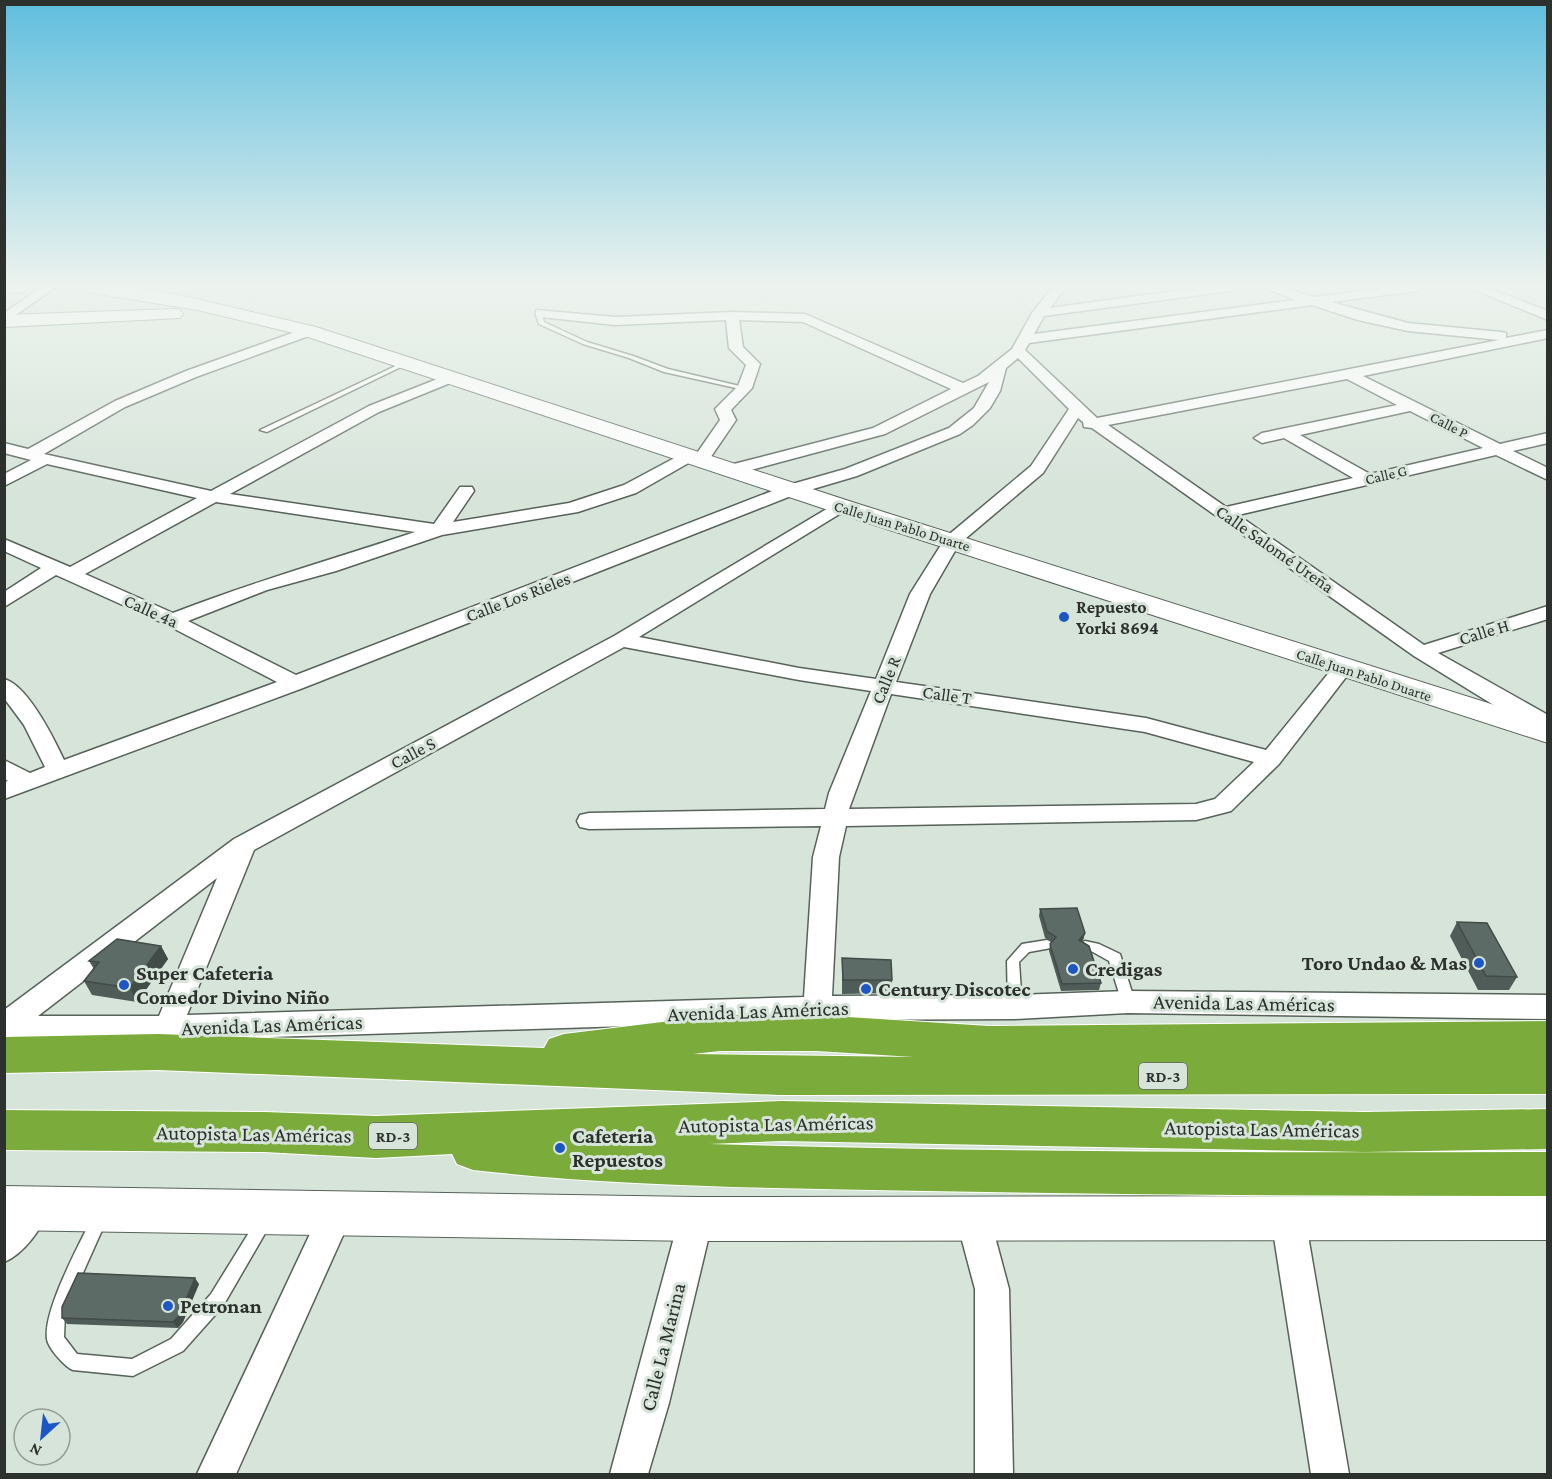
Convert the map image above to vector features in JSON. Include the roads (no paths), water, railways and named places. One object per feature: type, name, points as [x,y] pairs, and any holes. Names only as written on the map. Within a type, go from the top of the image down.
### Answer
[{"type":"highway","points":[[483,1064],[578,1049],[720,1033],[816,1033],[989,1044],[1548,1040]]},
{"type":"highway","name":"RD-3","points":[[4,1055],[163,1040],[483,1064],[780,1076],[1548,1075]]},
{"type":"highway","name":"Autopista Las Américas","points":[[4,1130],[264,1132],[376,1137],[782,1121],[1364,1132],[1548,1130]]},
{"type":"highway","points":[[376,1137],[554,1159],[1215,1176],[1548,1174]]},
{"type":"street","points":[[4,481],[120,404],[240,356]]},
{"type":"street","name":"Calle Juan Pablo Duarte","points":[[385,356],[694,459],[1548,733]]},
{"type":"street","points":[[172,620],[260,586],[329,567],[439,530],[572,508],[630,489],[694,459],[728,420],[723,409],[745,388],[753,364],[745,356]]},
{"type":"street","points":[[891,356],[962,388]]},
{"type":"street","points":[[732,470],[879,431],[983,379],[999,368],[1010,356]]},
{"type":"street","name":"Calle Salomé Ureña","points":[[1029,356],[1077,409],[1096,423],[1421,652],[1514,707],[1548,724]]},
{"type":"street","points":[[1064,429],[1442,356]]},
{"type":"street","name":"Calle Los Rieles","points":[[4,791],[295,683],[791,490],[857,471],[951,433],[968,422],[989,399],[997,386],[999,368]]},
{"type":"street","name":"Calle P","points":[[1350,375],[1548,475]]},
{"type":"street","points":[[7,598],[214,496],[374,409],[450,378]]},
{"type":"street","points":[[1262,438],[1413,406]]},
{"type":"street","name":"Calle R","points":[[817,1008],[826,857],[841,793],[920,594],[952,541],[1037,469],[1077,409]]},
{"type":"street","points":[[1286,433],[1368,480]]},
{"type":"street","name":"Calle G","points":[[1224,513],[1548,438]]},
{"type":"street","points":[[4,448],[116,478],[339,519],[439,530]]},
{"type":"street","points":[[439,530],[466,491]]},
{"type":"street","name":"Calle S","points":[[4,1027],[243,845],[621,640],[840,506]]},
{"type":"street","name":"Calle 4a","points":[[4,544],[172,620],[295,683]]},
{"type":"street","name":"Calle H","points":[[1421,652],[1548,612]]},
{"type":"street","name":"Calle T","points":[[621,640],[799,674],[1146,725],[1271,759]]},
{"type":"street","points":[[589,821],[836,815],[1196,812],[1223,805],[1271,759],[1343,668]]},
{"type":"street","points":[[4,685],[20,700],[36,724],[58,771]]},
{"type":"street","points":[[4,767],[27,782]]},
{"type":"street","points":[[163,1040],[243,845]]},
{"type":"street","name":"Avenida Las Américas","points":[[4,1027],[163,1040],[817,1008],[1015,1007],[1128,1002],[1548,1007]]},
{"type":"street","points":[[4,1246],[19,1208],[696,1219],[1548,1218]]},
{"type":"street","points":[[216,1474],[337,1213]]},
{"type":"street","points":[[974,1218],[992,1289],[994,1474]]},
{"type":"street","points":[[1288,1218],[1330,1474]]},
{"type":"street","name":"Calle La Marina","points":[[629,1474],[650,1403],[696,1219]]},
{"type":"lane","points":[[628,356],[679,375],[745,388]]},
{"type":"lane","points":[[264,430],[406,363]]},
{"type":"lane","points":[[1015,1007],[1013,962],[1026,947],[1047,945]]},
{"type":"lane","points":[[1085,946],[1095,946],[1116,958],[1128,1002]]},
{"type":"lane","points":[[104,1209],[57,1313],[55,1340],[73,1362],[133,1368],[177,1345],[217,1300],[269,1212]]},
{"type":"place","name":"Repuesto Yorki 8694","points":[[1064,617]]},
{"type":"place","name":"Toro Undao & Mas","points":[[1479,963]]},
{"type":"place","name":"Credigas","points":[[1073,969]]},
{"type":"place","name":"Super Cafeteria Comedor Divino Niño","points":[[124,985]]},
{"type":"place","name":"Century Discotec","points":[[866,989]]},
{"type":"place","name":"Cafeteria Repuestos","points":[[560,1148]]},
{"type":"place","name":"Petronan","points":[[168,1306]]}]
